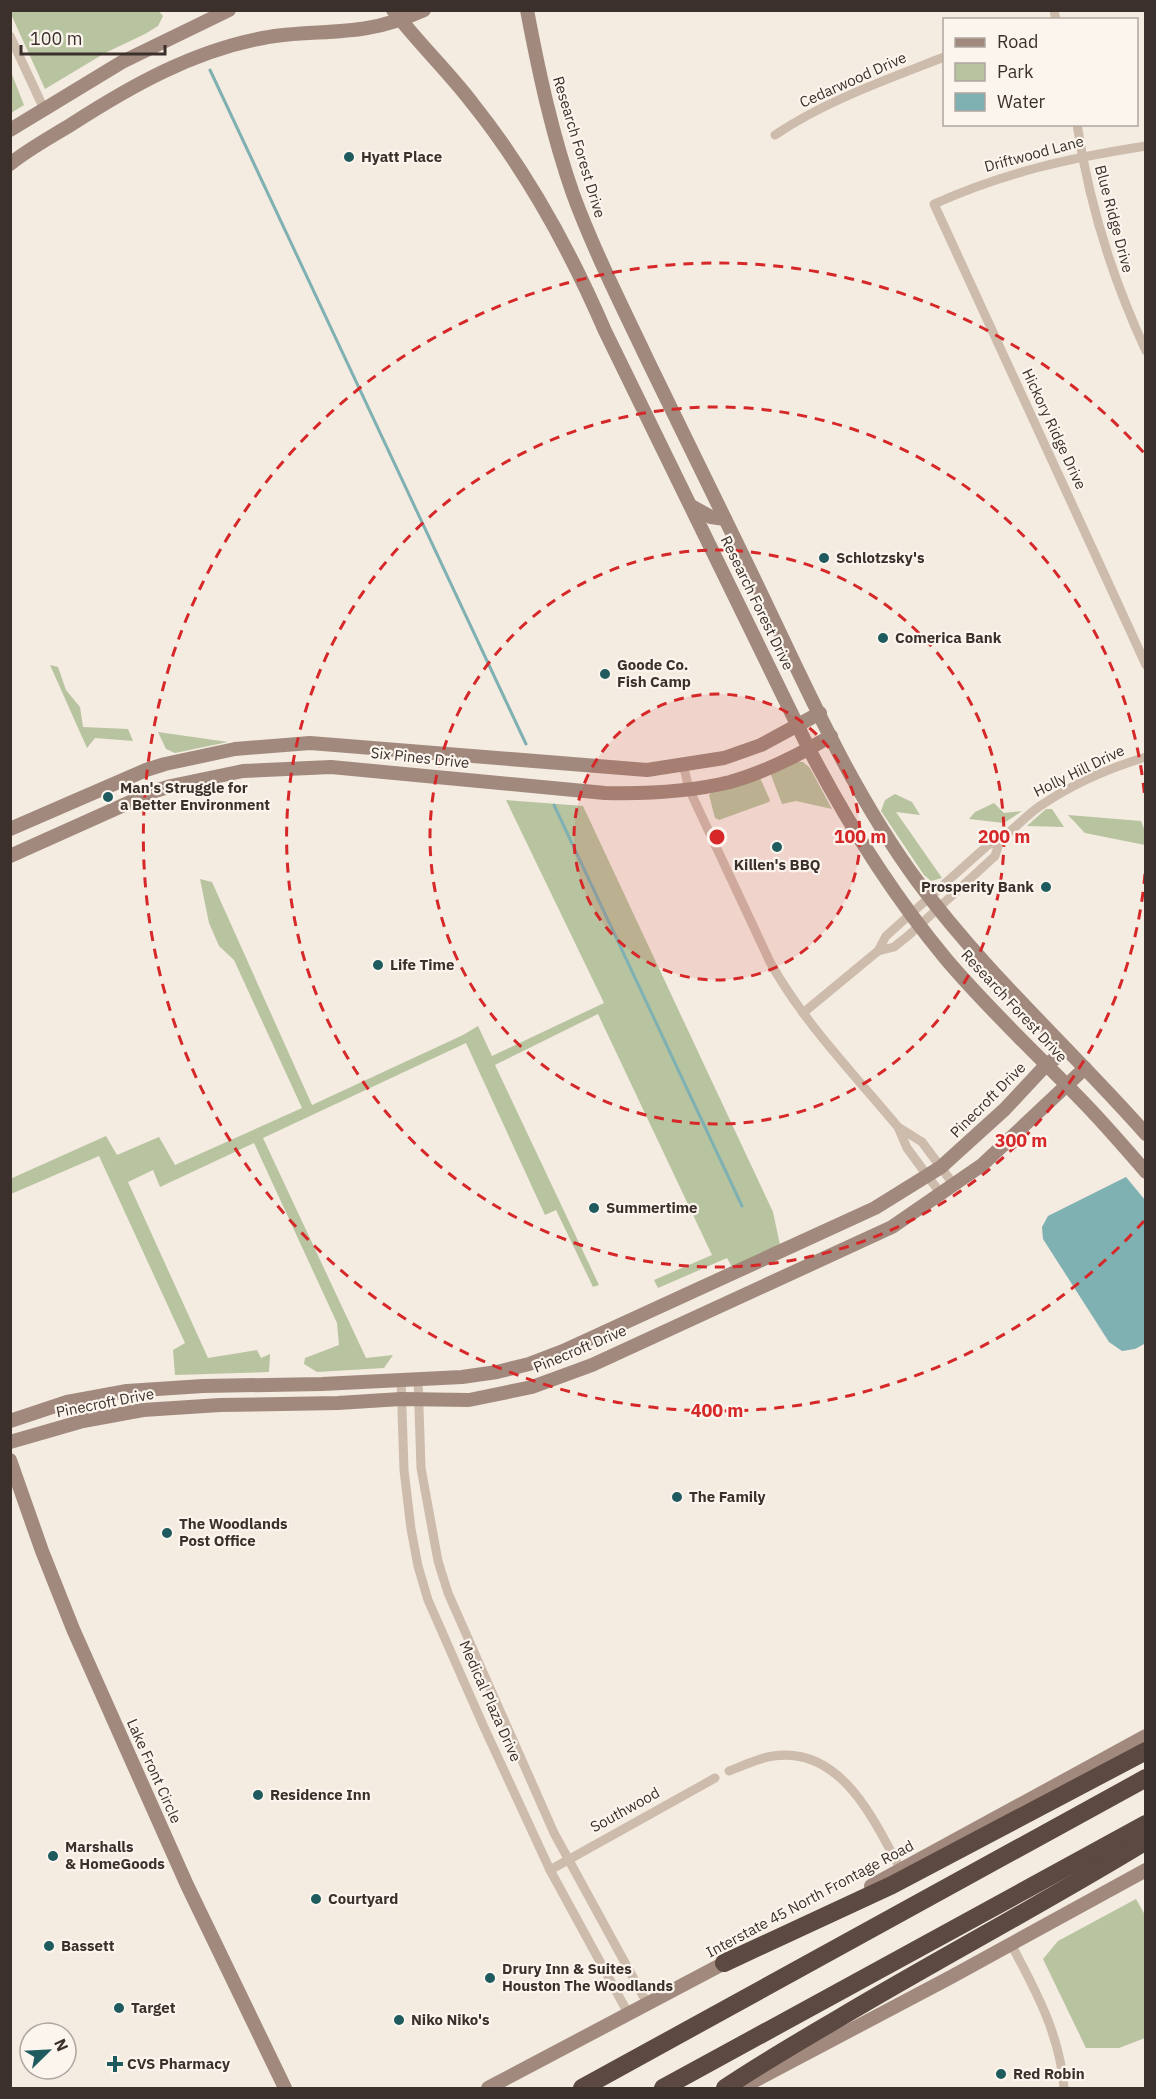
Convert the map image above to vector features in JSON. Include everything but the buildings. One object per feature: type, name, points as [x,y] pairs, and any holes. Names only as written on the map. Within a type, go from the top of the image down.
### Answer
[{"type":"highway","points":[[724,1963],[892,1884],[1146,1751]]},
{"type":"highway","points":[[582,2088],[1146,1778]]},
{"type":"highway","points":[[663,2088],[1146,1824]]},
{"type":"highway","points":[[725,2088],[887,1990],[992,1932],[1146,1841]]},
{"type":"street","points":[[10,130],[122,62],[191,31],[229,10]]},
{"type":"street","points":[[10,164],[25,152],[153,76],[201,55],[230,45],[296,32],[367,28],[397,15],[424,10]]},
{"type":"street","name":"Research Forest Drive","points":[[527,10],[541,82],[570,183],[597,252],[831,736],[899,855],[938,909],[1000,982],[1146,1134]]},
{"type":"street","name":"Research Forest Drive","points":[[397,15],[472,103],[512,156],[546,211],[586,288],[809,749],[862,843],[920,926],[978,994],[1090,1109],[1146,1172]]},
{"type":"street","points":[[10,36],[44,109]]},
{"type":"street","name":"Cedarwood Drive","points":[[775,135],[791,124],[824,108],[943,58]]},
{"type":"street","name":"Blue Ridge Drive","points":[[1077,126],[1097,222],[1110,267],[1123,303],[1146,351]]},
{"type":"street","name":"Driftwood Lane","points":[[934,204],[996,178],[1083,156],[1146,146]]},
{"type":"street","name":"Hickory Ridge Drive","points":[[934,204],[1146,666]]},
{"type":"street","points":[[586,288],[615,292]]},
{"type":"street","points":[[691,506],[711,517],[725,519]]},
{"type":"street","name":"Six Pines Drive","points":[[10,829],[146,770],[207,754],[257,746],[310,743],[647,770],[724,758],[761,745],[820,713]]},
{"type":"street","name":"Six Pines Drive","points":[[10,856],[171,786],[243,771],[331,767],[605,793],[644,794],[730,782],[777,765],[831,736]]},
{"type":"street","points":[[331,745],[331,767]]},
{"type":"street","name":"Holly Hill Drive","points":[[878,951],[886,936],[988,845],[1000,840],[1018,823],[1052,798],[1124,764],[1146,757]]},
{"type":"street","points":[[484,781],[487,758]]},
{"type":"street","points":[[683,764],[689,789],[770,962],[785,989],[803,1014],[898,1127],[907,1148],[941,1194]]},
{"type":"street","name":"Holly Hill Drive","points":[[878,951],[894,947],[920,926],[995,856],[1000,840]]},
{"type":"street","points":[[803,1014],[878,951]]},
{"type":"street","name":"Pinecroft Drive","points":[[10,1421],[67,1402],[127,1391],[203,1386],[322,1384],[462,1377],[529,1364],[563,1352],[875,1208],[941,1167],[1005,1109],[1046,1065],[1066,1050]]},
{"type":"street","name":"Pinecroft Drive","points":[[10,1442],[83,1421],[143,1410],[401,1399],[469,1400],[488,1398],[532,1387],[574,1372],[892,1227],[981,1165],[1085,1068]]},
{"type":"street","points":[[898,1127],[922,1142],[954,1185]]},
{"type":"street","name":"Medical Plaza Drive","points":[[418,1378],[421,1468],[435,1543],[448,1593],[568,1860],[647,2003]]},
{"type":"street","name":"Medical Plaza Drive","points":[[401,1379],[404,1470],[411,1528],[418,1566],[428,1600],[550,1870],[628,2013]]},
{"type":"street","name":"Lake Front Circle","points":[[10,1460],[46,1562],[77,1639],[192,1895],[285,2088]]},
{"type":"street","name":"Interstate 45 North Frontage Road","points":[[488,2088],[901,1870],[1146,1736]]},
{"type":"street","points":[[729,1771],[772,1756],[799,1757],[827,1767],[852,1789],[868,1811],[901,1870]]},
{"type":"street","name":"Southwood","points":[[550,1870],[715,1778]]},
{"type":"street","points":[[741,2088],[1146,1870]]},
{"type":"street","points":[[1011,1944],[1052,2027],[1064,2088]]},
{"type":"green space","points":[[11,10],[158,10],[163,16],[158,26],[105,53],[45,89],[10,12]]},
{"type":"green space","points":[[11,72],[24,105],[10,113]]},
{"type":"green space","points":[[50,665],[58,667],[66,690],[80,707],[83,727],[128,729],[133,741],[95,738],[87,748]]},
{"type":"green space","points":[[158,732],[228,742],[175,753],[166,749]]},
{"type":"green space","points":[[793,761],[803,762],[810,768],[832,809],[796,801],[782,804],[771,775],[773,770]]},
{"type":"green space","points":[[760,778],[769,802],[719,820],[715,818],[709,795],[714,790]]},
{"type":"green space","points":[[895,794],[912,802],[920,815],[896,812],[942,878],[931,881],[924,875],[881,811],[885,800]]},
{"type":"green space","points":[[506,800],[583,806],[773,1212],[780,1245],[732,1267],[727,1258],[658,1288],[654,1280],[712,1255],[598,1014],[495,1065],[599,1285],[593,1287],[556,1210],[545,1215],[466,1043],[263,1138],[366,1358],[393,1355],[384,1368],[317,1372],[304,1364],[305,1358],[339,1345],[337,1323],[254,1143],[160,1187],[153,1170],[128,1182],[208,1358],[257,1350],[261,1358],[270,1354],[269,1372],[175,1375],[173,1350],[185,1343],[99,1156],[11,1194],[10,1179],[106,1136],[117,1155],[159,1137],[175,1165],[302,1108],[234,960],[219,946],[209,923],[200,879],[212,882],[312,1105],[478,1026],[492,1056],[604,1003]]},
{"type":"green space","points":[[994,803],[1004,813],[1022,811],[1004,823],[969,819],[975,812]]},
{"type":"green space","points":[[1046,809],[1052,809],[1064,827],[1027,826]]},
{"type":"green space","points":[[1068,815],[1141,821],[1145,831],[1145,845],[1085,833]]},
{"type":"green space","points":[[1136,1899],[1145,1915],[1145,2038],[1119,2048],[1086,2048],[1043,1959],[1058,1941]]},
{"type":"water","points":[[1126,1177],[1145,1200],[1146,1343],[1135,1349],[1122,1351],[1109,1342],[1043,1239],[1042,1227],[1048,1216]]},
{"type":"waterway","points":[[210,70],[526,744]]},
{"type":"waterway","points":[[554,805],[742,1206]]},
{"type":"place","name":"Hyatt Place","points":[[349,157]]},
{"type":"place","name":"Schlotzsky's","points":[[824,558]]},
{"type":"place","name":"Comerica Bank","points":[[883,638]]},
{"type":"place","name":"Goode Co. Fish Camp","points":[[605,674]]},
{"type":"place","name":"Man's Struggle for a Better Environment","points":[[108,797]]},
{"type":"place","name":"Killen's BBQ","points":[[777,847]]},
{"type":"place","name":"Prosperity Bank","points":[[1046,887]]},
{"type":"place","name":"Life Time","points":[[378,965]]},
{"type":"place","name":"Summertime","points":[[594,1208]]},
{"type":"place","name":"The Family","points":[[677,1497]]},
{"type":"place","name":"The Woodlands Post Office","points":[[167,1533]]},
{"type":"place","name":"Residence Inn","points":[[258,1795]]},
{"type":"place","name":"Marshalls & HomeGoods","points":[[53,1856]]},
{"type":"place","name":"Courtyard","points":[[316,1899]]},
{"type":"place","name":"Bassett","points":[[49,1946]]},
{"type":"place","name":"Drury Inn & Suites Houston The Woodlands","points":[[490,1978]]},
{"type":"place","name":"Target","points":[[119,2008]]},
{"type":"place","name":"Niko Niko's","points":[[399,2020]]},
{"type":"place","name":"CVS Pharmacy","points":[[115,2064]]},
{"type":"place","name":"Red Robin","points":[[1001,2074]]}]
